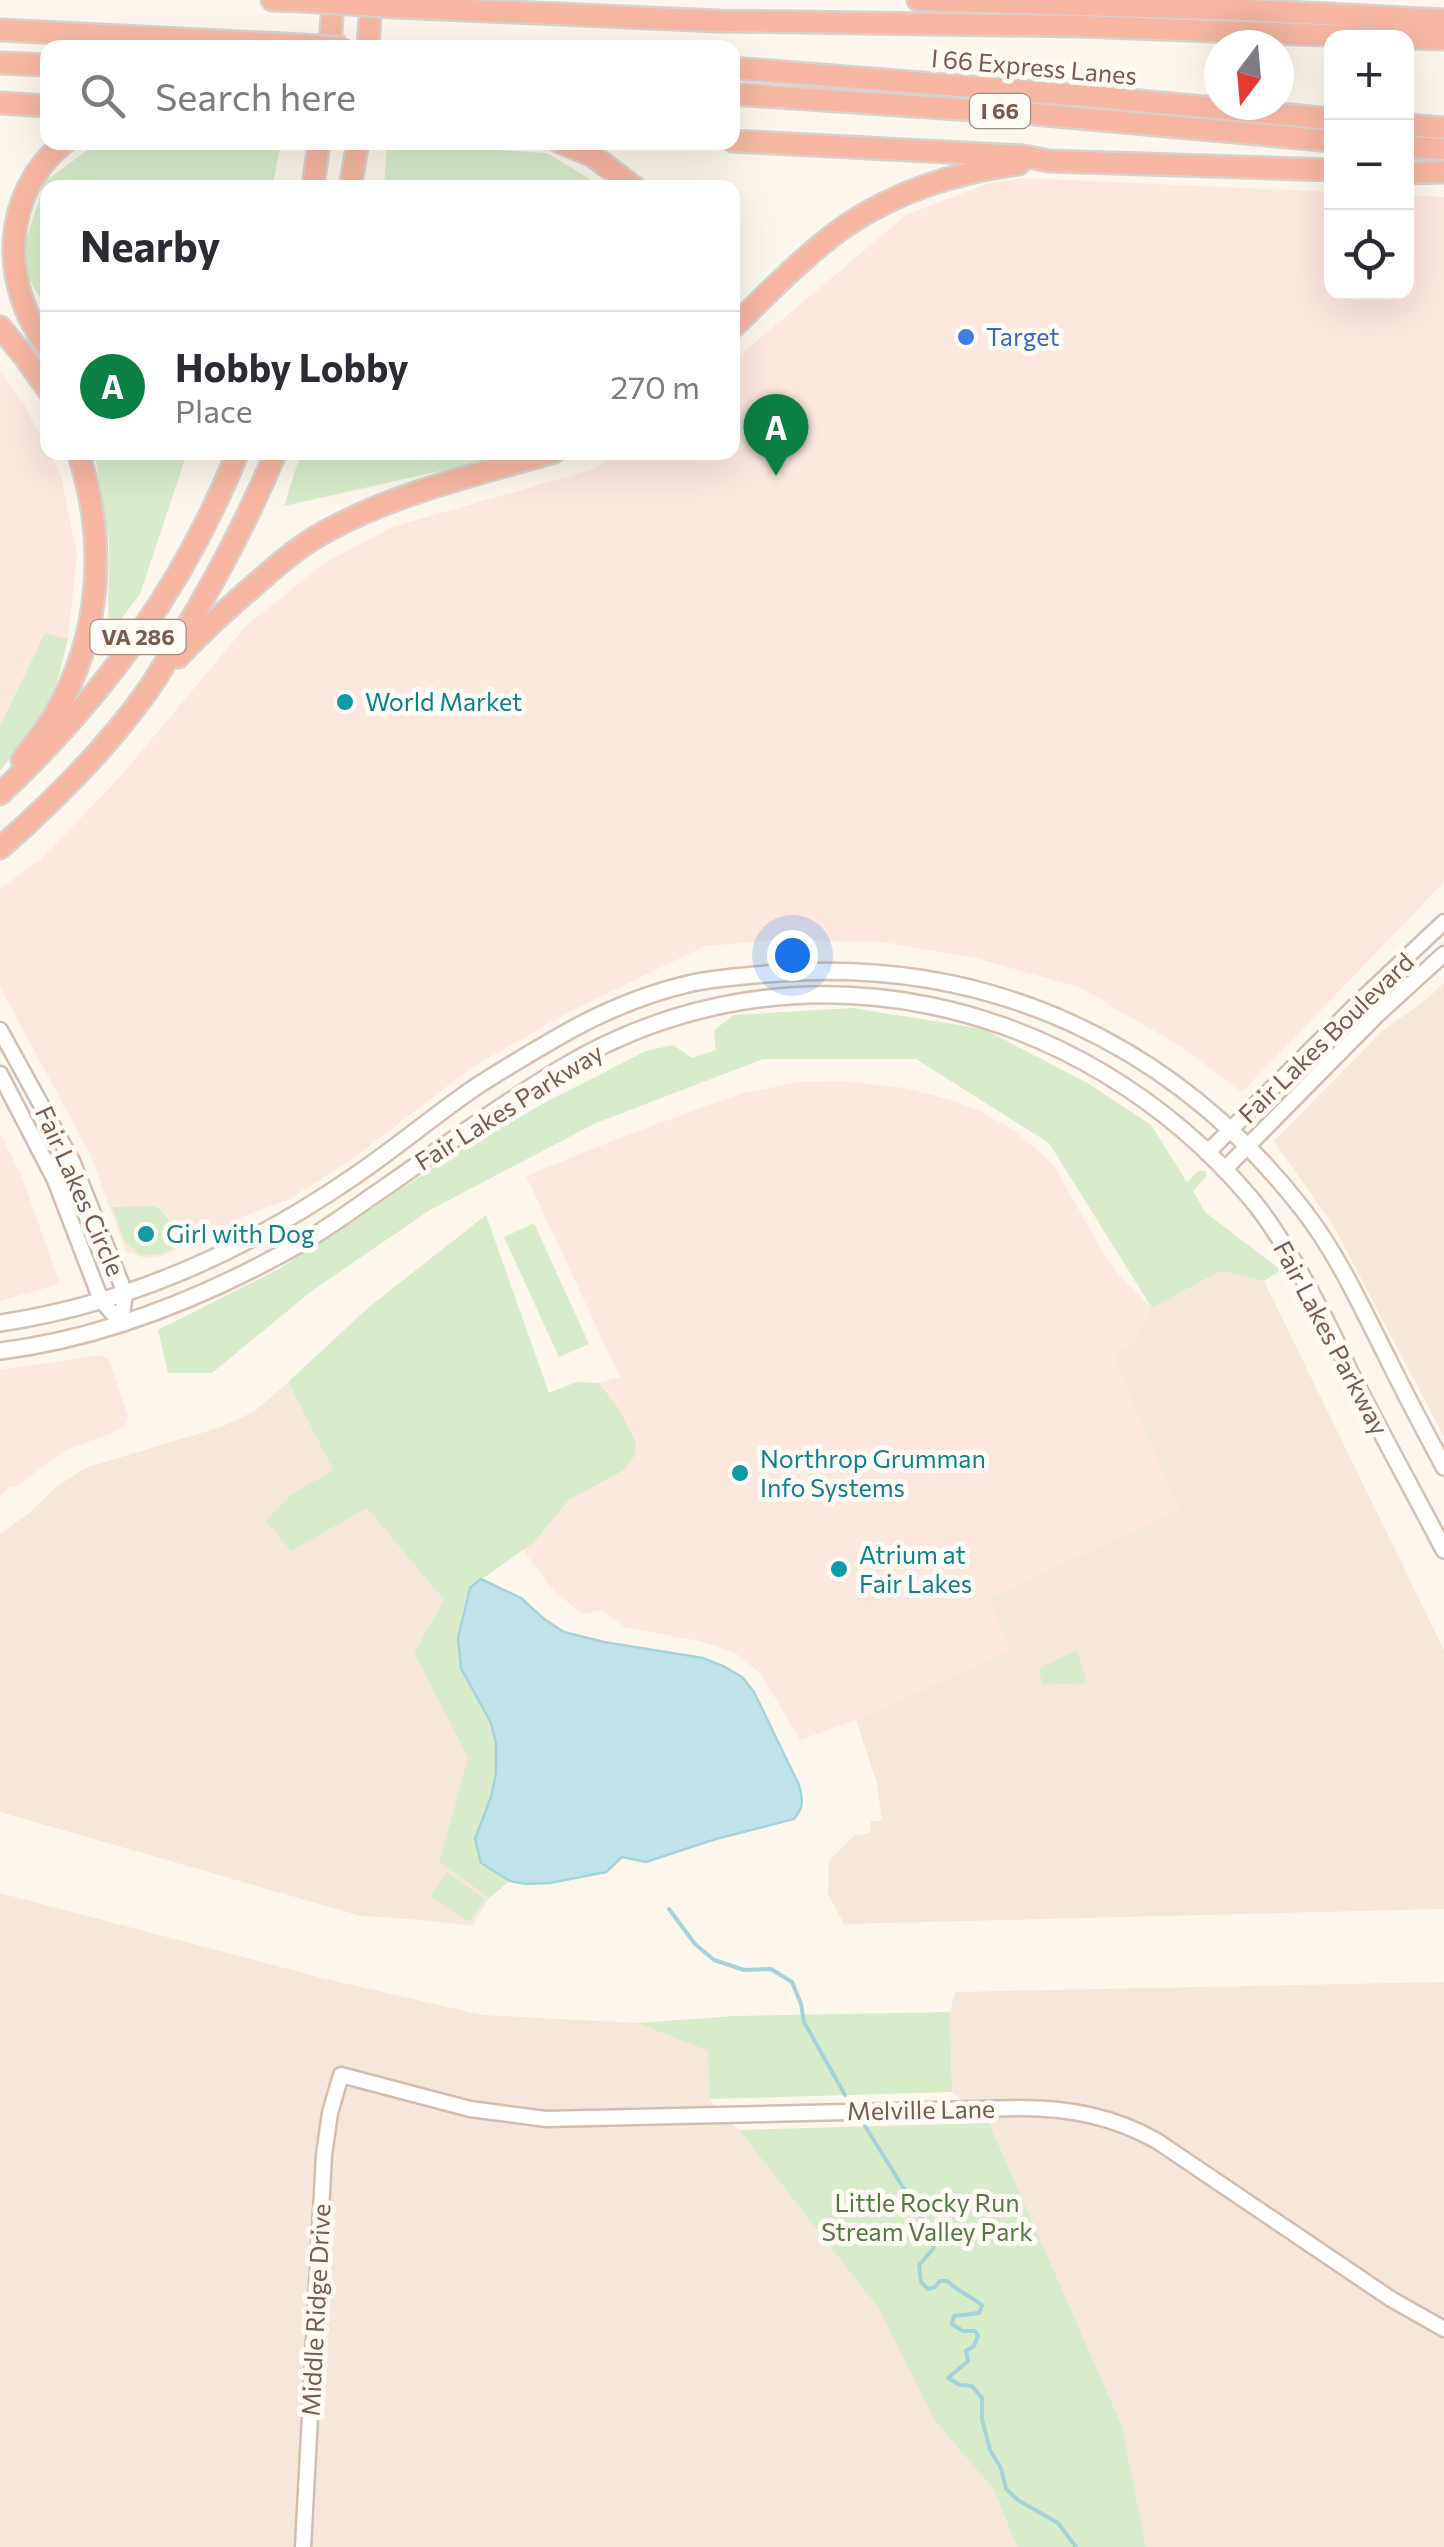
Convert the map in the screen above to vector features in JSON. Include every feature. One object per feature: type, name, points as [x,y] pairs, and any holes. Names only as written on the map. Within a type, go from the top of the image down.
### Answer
[{"type":"highway","name":"I 66 Express Lanes","points":[[272,0],[720,20],[1324,35]]},
{"type":"highway","points":[[330,40],[333,0]]},
{"type":"highway","points":[[368,40],[371,0]]},
{"type":"highway","points":[[918,0],[1444,20]]},
{"type":"highway","points":[[0,30],[189,40]]},
{"type":"highway","name":"I 66 Express Lanes","points":[[1414,38],[1444,39]]},
{"type":"highway","points":[[0,63],[40,64]]},
{"type":"highway","name":"I 66 Express Lanes","points":[[740,69],[1324,118]]},
{"type":"highway","name":"I 66","points":[[740,95],[1034,114],[1324,140]]},
{"type":"highway","points":[[0,103],[40,106]]},
{"type":"highway","points":[[1414,117],[1444,116]]},
{"type":"highway","points":[[1414,126],[1444,128]]},
{"type":"highway","points":[[740,142],[1049,160],[1324,170]]},
{"type":"highway","points":[[1414,148],[1444,150]]},
{"type":"highway","points":[[40,340],[18,306],[11,285],[7,246],[9,227],[22,191],[57,150]]},
{"type":"highway","points":[[314,180],[318,150]]},
{"type":"highway","points":[[352,180],[360,150]]},
{"type":"highway","points":[[362,150],[364,180]]},
{"type":"highway","points":[[579,150],[624,180]]},
{"type":"highway","points":[[740,321],[825,242],[882,204],[950,178],[1049,160]]},
{"type":"highway","points":[[1414,172],[1444,172]]},
{"type":"highway","points":[[0,327],[40,379]]},
{"type":"highway","points":[[0,784],[53,718],[75,673],[89,630],[96,540],[81,460]]},
{"type":"highway","name":"VA 286","points":[[0,794],[48,748],[118,666],[189,559],[234,460]]},
{"type":"highway","name":"VA 286","points":[[0,848],[80,772],[147,692],[226,561],[273,460]]},
{"type":"highway","points":[[147,692],[229,606],[284,559],[321,534],[384,504],[528,460]]},
{"type":"main road","name":"Fair Lakes Parkway","points":[[0,1323],[125,1293],[237,1248],[358,1174],[477,1086],[599,1016],[692,983],[740,976],[811,971],[900,974],[1003,996],[1069,1022],[1140,1059],[1232,1131],[1306,1213],[1330,1250],[1444,1467]]},
{"type":"main road","name":"Fair Lakes Parkway","points":[[0,1351],[121,1323],[196,1295],[306,1240],[585,1055],[638,1032],[690,1013],[751,1002],[786,997],[876,997],[938,1006],[1038,1038],[1114,1078],[1171,1120],[1207,1153],[1254,1204],[1301,1276],[1444,1550]]},
{"type":"street","name":"Fair Lakes Boulevard","points":[[1207,1153],[1444,922]]},
{"type":"street","name":"Fair Lakes Boulevard","points":[[1224,1170],[1376,1016],[1444,954]]},
{"type":"street","name":"Fair Lakes Circle","points":[[0,1030],[72,1161],[125,1293],[121,1323]]},
{"type":"street","name":"Fair Lakes Circle","points":[[0,1074],[56,1180],[101,1300],[121,1323]]},
{"type":"street","name":"Melville Lane","points":[[340,2074],[470,2109],[546,2118],[1019,2108],[1087,2113],[1157,2141],[1391,2299],[1444,2329]]},
{"type":"street","name":"Middle Ridge Drive","points":[[303,2547],[324,2155],[340,2074]]},
{"type":"shaded area","points":[[1024,178],[1324,192],[1324,300],[1414,300],[1414,195],[1444,197],[1444,882],[1242,1092],[1183,1048],[1079,987],[975,958],[883,942],[778,940],[705,946],[569,1012],[471,1068],[355,1157],[288,1200],[249,1214],[163,1256],[145,1258],[126,1252],[90,1154],[0,987],[0,889],[41,859],[119,778],[247,625],[323,564],[392,527],[594,469],[607,460],[740,460],[740,355],[906,215],[988,183]]},
{"type":"shaded area","points":[[0,372],[23,402],[40,435],[40,460],[53,460],[61,476],[77,555],[68,639],[0,731]]},
{"type":"shaded area","points":[[1444,983],[1444,1437],[1333,1225],[1274,1141],[1382,1031]]},
{"type":"shaded area","points":[[842,1081],[905,1088],[978,1110],[1015,1131],[1056,1169],[1106,1258],[1152,1308],[1132,1343],[1113,1357],[1179,1510],[988,1598],[1010,1650],[856,1720],[800,1740],[761,1674],[734,1652],[624,1627],[601,1610],[582,1614],[554,1591],[522,1549],[533,1543],[569,1500],[624,1470],[619,1409],[599,1383],[620,1377],[526,1176],[740,1094],[800,1082]]},
{"type":"shaded area","points":[[0,1133],[22,1177],[60,1284],[0,1301]]},
{"type":"shaded area","points":[[1222,1271],[1264,1281],[1444,1650],[1444,1909],[844,1924],[828,1894],[829,1861],[855,1835],[870,1833],[871,1821],[882,1821],[877,1784],[856,1720],[1010,1650],[988,1598],[1178,1510],[1113,1356],[1132,1343],[1152,1308]]},
{"type":"shaded area","points":[[100,1355],[108,1359],[113,1371],[128,1417],[126,1425],[66,1450],[0,1497],[0,1370]]},
{"type":"shaded area","points":[[288,1382],[333,1470],[290,1495],[291,1551],[367,1507],[444,1600],[414,1654],[468,1758],[439,1862],[489,1898],[472,1926],[361,1916],[0,1812],[0,1534],[85,1468],[221,1427],[255,1411]]},
{"type":"shaded area","points":[[0,1893],[326,1979],[483,2015],[637,2023],[708,2051],[709,2099],[739,2130],[879,2309],[935,2421],[994,2490],[1017,2547],[0,2547]]},
{"type":"shaded area","points":[[1444,1982],[1444,2547],[1146,2547],[1122,2426],[989,2123],[952,2092],[950,2012],[955,1992]]},
{"type":"green space","points":[[88,150],[280,150],[273,180],[47,180]]},
{"type":"green space","points":[[387,150],[499,150],[547,153],[591,180],[384,180]]},
{"type":"green space","points":[[40,195],[40,297],[28,277],[26,241]]},
{"type":"green space","points":[[96,460],[185,460],[140,594],[108,637],[109,542]]},
{"type":"green space","points":[[299,460],[489,460],[284,506]]},
{"type":"green space","points":[[45,633],[68,639],[52,704],[0,771],[0,726]]},
{"type":"green space","points":[[853,1008],[984,1029],[1089,1084],[1151,1125],[1187,1182],[1198,1171],[1205,1171],[1207,1176],[1193,1191],[1205,1212],[1281,1270],[1264,1281],[1221,1271],[1152,1308],[1049,1143],[916,1059],[763,1059],[596,1123],[430,1210],[313,1290],[212,1373],[168,1373],[158,1330],[279,1269],[453,1155],[546,1102],[646,1051],[673,1045],[692,1058],[716,1050],[714,1030],[734,1015]]},
{"type":"green space","points":[[156,1206],[174,1225],[188,1227],[200,1236],[162,1254],[141,1256],[124,1240],[112,1207]]},
{"type":"green space","points":[[486,1215],[549,1393],[576,1382],[599,1383],[619,1409],[636,1443],[635,1455],[624,1470],[569,1500],[533,1543],[469,1588],[458,1651],[467,1680],[491,1722],[497,1754],[492,1791],[475,1839],[493,1872],[510,1881],[489,1898],[439,1862],[468,1758],[414,1653],[444,1600],[367,1508],[291,1551],[266,1521],[290,1495],[333,1470],[288,1382],[369,1307]]},
{"type":"green space","points":[[534,1223],[589,1344],[559,1357],[504,1237]]},
{"type":"green space","points":[[1077,1650],[1087,1683],[1043,1685],[1039,1671],[1042,1667]]},
{"type":"green space","points":[[447,1872],[485,1899],[469,1922],[430,1896]]},
{"type":"green space","points":[[950,2012],[952,2092],[709,2099],[708,2051],[637,2023],[735,2016]]},
{"type":"green space","name":"Little Rocky Run Stream Valley Park","points":[[989,2123],[1122,2426],[1146,2547],[1017,2547],[994,2490],[935,2421],[879,2309],[739,2130]]},
{"type":"water","points":[[481,1579],[521,1598],[564,1632],[703,1658],[742,1677],[754,1692],[799,1785],[802,1803],[794,1819],[646,1862],[622,1857],[606,1872],[550,1883],[510,1881],[481,1863],[475,1839],[491,1797],[496,1743],[491,1723],[461,1668],[458,1638],[470,1588]]},
{"type":"waterway","points":[[669,1909],[695,1944],[714,1960],[744,1970],[771,1969],[792,1982],[804,2022],[845,2095]]},
{"type":"waterway","points":[[865,2126],[936,2235],[933,2249],[919,2265],[921,2282],[928,2289],[947,2281],[982,2305],[979,2313],[954,2316],[952,2324],[963,2331],[975,2331],[978,2336],[974,2346],[966,2351],[968,2361],[948,2378],[972,2386],[982,2398],[982,2419],[990,2450],[1001,2468],[1006,2489],[1058,2523],[1076,2547]]},
{"type":"place","name":"Target","points":[[966,337]]},
{"type":"place","name":"Hobby Lobby","points":[[776,476]]},
{"type":"place","name":"World Market","points":[[345,702]]},
{"type":"place","name":"Girl with Dog","points":[[146,1234]]},
{"type":"place","name":"Northrop Grumman Info Systems","points":[[740,1473]]},
{"type":"place","name":"Atrium at Fair Lakes","points":[[839,1569]]}]
